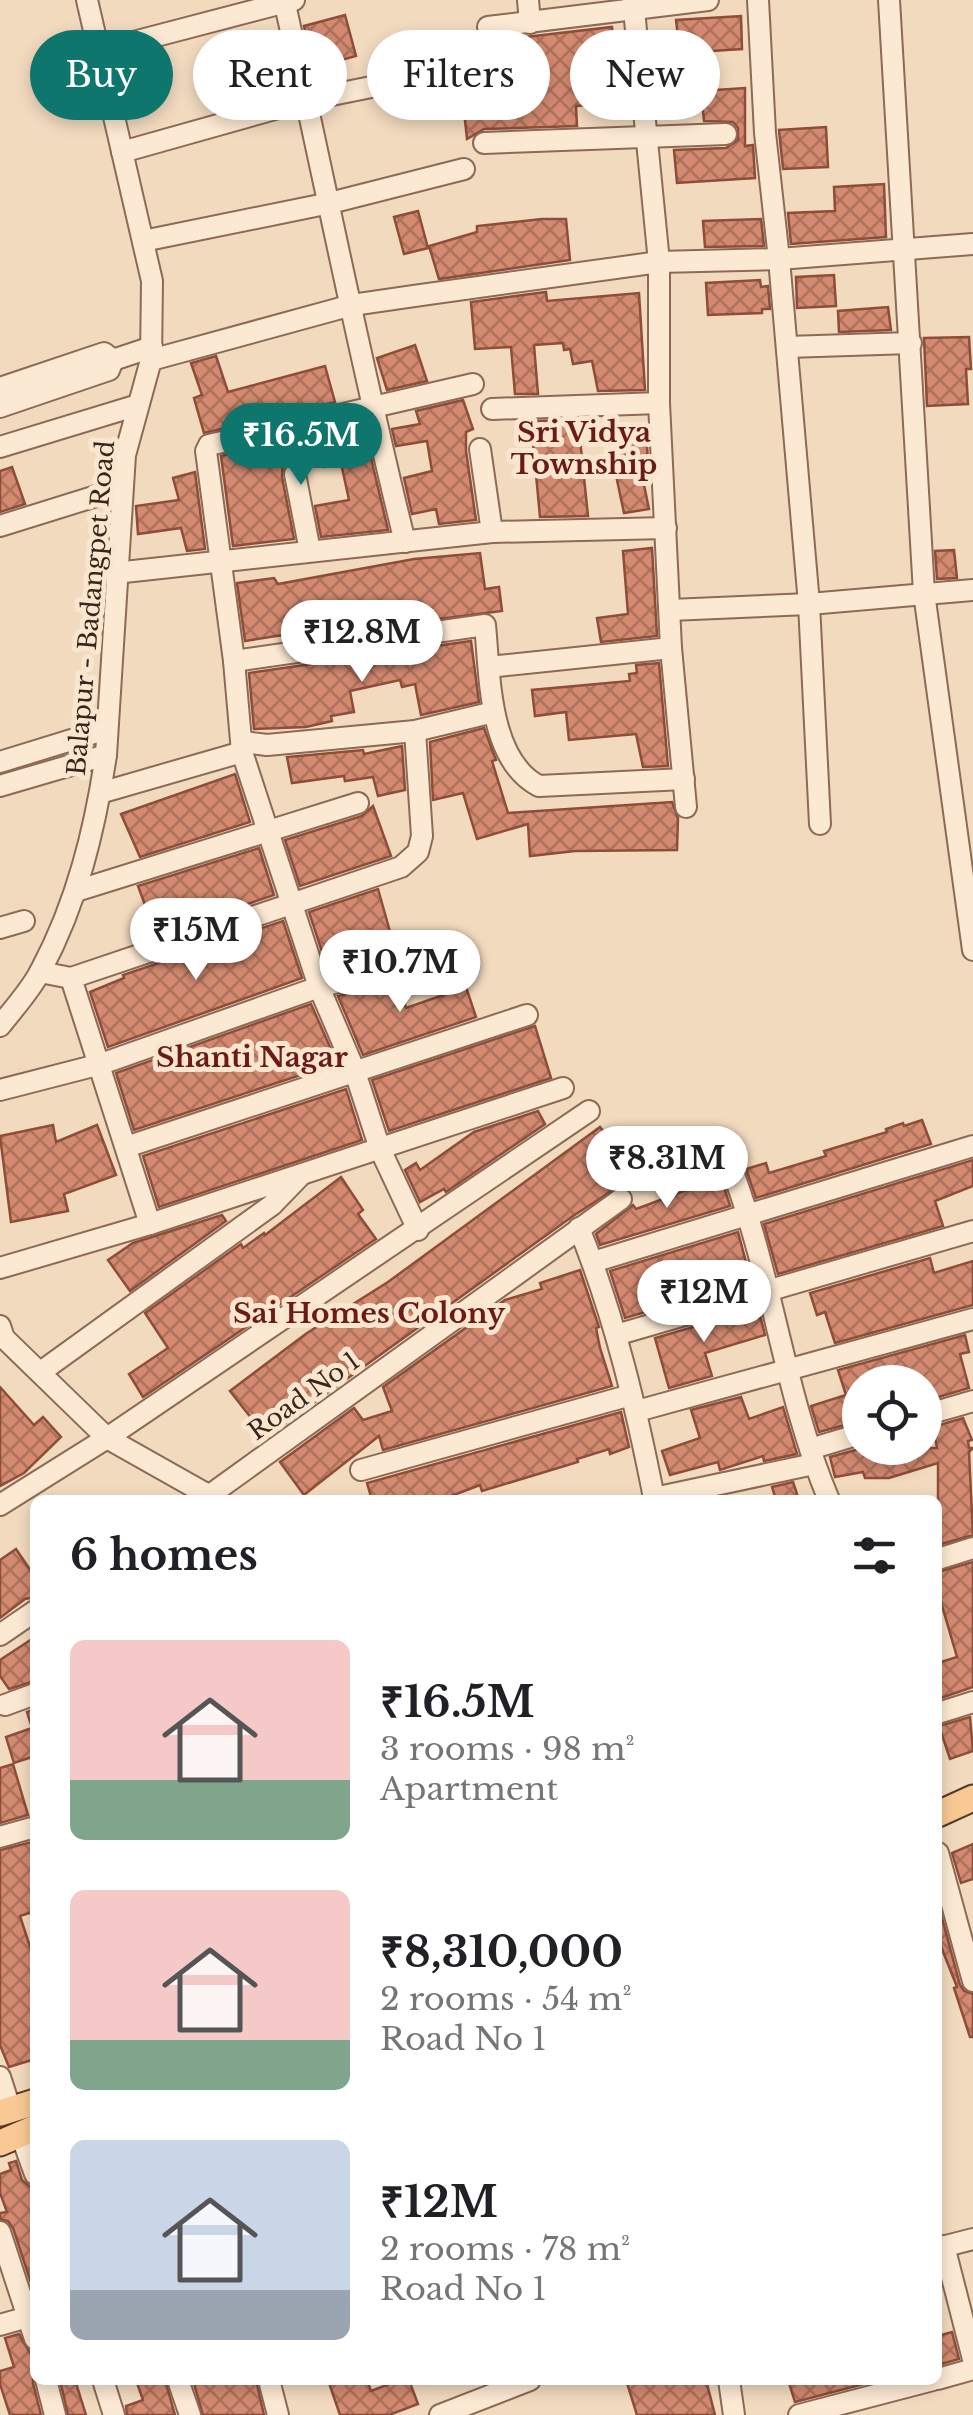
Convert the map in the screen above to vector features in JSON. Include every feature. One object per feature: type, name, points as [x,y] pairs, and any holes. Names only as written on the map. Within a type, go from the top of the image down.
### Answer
[{"type":"main road","points":[[942,1812],[973,1798]]},
{"type":"main road","points":[[942,1827],[973,1814]]},
{"type":"street","name":"Balapur - Badangpet Road","points":[[87,0],[94,30]]},
{"type":"street","points":[[528,0],[530,23]]},
{"type":"street","points":[[488,27],[634,5],[708,0]]},
{"type":"street","points":[[758,0],[765,133],[780,259],[808,604],[820,824]]},
{"type":"street","points":[[889,0],[924,593],[965,819],[973,950]]},
{"type":"street","points":[[173,31],[288,1],[294,30]]},
{"type":"street","points":[[634,5],[658,262],[659,403],[671,648],[686,807]]},
{"type":"street","name":"Balapur - Badangpet Road","points":[[0,1026],[40,972],[76,891],[106,754],[125,455],[152,354],[152,281],[115,120]]},
{"type":"street","points":[[122,152],[236,120]]},
{"type":"street","points":[[311,120],[372,409],[405,542]]},
{"type":"street","points":[[484,143],[726,134]]},
{"type":"street","points":[[143,241],[330,204],[464,169]]},
{"type":"street","points":[[0,388],[104,353],[114,360],[152,354],[352,306],[658,262],[780,259],[973,244]]},
{"type":"street","points":[[787,347],[911,343]]},
{"type":"street","points":[[0,407],[109,370],[114,360]]},
{"type":"street","points":[[418,1230],[380,1149],[354,1069],[319,987],[243,747],[206,446],[474,384]]},
{"type":"street","points":[[492,409],[659,403]]},
{"type":"street","points":[[0,447],[138,405]]},
{"type":"street","points":[[480,449],[492,532]]},
{"type":"street","points":[[296,474],[310,551]]},
{"type":"street","points":[[0,526],[122,488]]},
{"type":"street","points":[[115,573],[492,532],[666,528]]},
{"type":"street","points":[[670,610],[808,604],[973,590]]},
{"type":"street","points":[[234,661],[485,625],[494,712],[509,752],[528,780],[539,786],[684,780]]},
{"type":"street","points":[[489,667],[671,648]]},
{"type":"street","points":[[100,793],[243,747],[414,731],[494,712]]},
{"type":"street","points":[[0,762],[107,728]]},
{"type":"street","points":[[40,972],[72,978],[402,867],[418,852],[422,836],[414,731]]},
{"type":"street","points":[[0,786],[106,754]]},
{"type":"street","points":[[76,891],[358,803]]},
{"type":"street","points":[[0,928],[24,921]]},
{"type":"street","points":[[0,1090],[101,1064],[319,987],[404,965]]},
{"type":"street","points":[[72,978],[150,1224]]},
{"type":"street","points":[[126,1147],[527,1015]]},
{"type":"street","points":[[0,1268],[150,1224],[563,1088]]},
{"type":"street","points":[[0,1505],[418,1230],[589,1111]]},
{"type":"street","points":[[593,1262],[973,1146]]},
{"type":"street","points":[[734,1175],[771,1292],[812,1457],[827,1495]]},
{"type":"street","points":[[42,1371],[272,1205],[300,1176]]},
{"type":"street","name":"Road No 1","points":[[214,1495],[621,1198]]},
{"type":"street","points":[[579,1228],[593,1262],[634,1403],[649,1495]]},
{"type":"street","points":[[616,1336],[973,1232]]},
{"type":"street","points":[[361,1470],[788,1370],[973,1319]]},
{"type":"street","points":[[2,1335],[107,1438],[205,1495]]},
{"type":"street","points":[[942,1410],[973,1401]]},
{"type":"street","points":[[665,1495],[812,1457],[842,1443]]},
{"type":"street","points":[[942,1558],[973,1548]]},
{"type":"street","points":[[0,1634],[30,1615]]},
{"type":"street","points":[[5,1705],[30,1696]]},
{"type":"street","points":[[942,1711],[973,1702]]},
{"type":"street","points":[[0,1837],[30,1828]]},
{"type":"street","points":[[942,1868],[973,1981]]},
{"type":"street","points":[[0,2077],[30,2159]]},
{"type":"street","points":[[0,2232],[30,2311]]},
{"type":"street","points":[[942,2247],[973,2238]]},
{"type":"street","points":[[942,2250],[973,2359]]},
{"type":"street","points":[[0,2325],[30,2317]]},
{"type":"street","points":[[942,2377],[973,2370]]},
{"type":"street","points":[[47,2385],[55,2415]]},
{"type":"street","points":[[105,2385],[114,2415]]},
{"type":"street","points":[[180,2385],[190,2415]]},
{"type":"street","points":[[270,2385],[278,2415]]},
{"type":"street","points":[[440,2415],[497,2406],[524,2385]]},
{"type":"street","points":[[731,2385],[734,2415]]},
{"type":"street","points":[[800,2415],[912,2385]]},
{"type":"building","points":[[345,15],[356,56],[347,59],[347,30],[305,30],[304,26]]},
{"type":"building","points":[[741,16],[742,49],[720,50],[720,30],[677,30],[676,20]]},
{"type":"building","points":[[570,32],[570,120],[577,120],[577,126],[484,129],[467,139],[465,120],[550,120],[550,34]]},
{"type":"building","points":[[745,88],[745,146],[753,145],[755,178],[677,183],[674,150],[726,148],[738,140],[738,128],[733,122],[704,121],[720,120],[720,90]]},
{"type":"building","points":[[826,127],[828,167],[783,169],[779,130]]},
{"type":"building","points":[[884,184],[886,237],[791,244],[788,213],[835,211],[834,187]]},
{"type":"building","points":[[418,211],[428,248],[404,254],[394,217]]},
{"type":"building","points":[[566,219],[570,260],[439,279],[429,246],[477,232],[477,226]]},
{"type":"building","points":[[761,219],[764,246],[705,247],[703,221]]},
{"type":"building","points":[[834,275],[836,306],[797,308],[796,277]]},
{"type":"building","points":[[760,280],[761,287],[768,286],[770,309],[762,309],[762,313],[708,315],[706,283]]},
{"type":"building","points":[[546,292],[547,301],[639,293],[645,390],[598,391],[592,361],[573,364],[570,349],[564,350],[563,343],[534,345],[538,394],[515,394],[511,347],[475,349],[471,302]]},
{"type":"building","points":[[888,307],[891,330],[839,332],[838,311]]},
{"type":"building","points":[[969,337],[968,404],[927,406],[924,338]]},
{"type":"building","points":[[415,345],[427,381],[387,390],[377,358]]},
{"type":"building","points":[[216,356],[228,392],[325,366],[335,402],[204,433],[194,398],[202,395],[191,363]]},
{"type":"building","points":[[463,400],[473,429],[466,432],[466,451],[476,520],[439,524],[436,509],[412,514],[404,478],[432,471],[427,441],[396,446],[392,429],[420,424],[416,411]]},
{"type":"building","points":[[578,420],[588,516],[540,517],[531,421]]},
{"type":"building","points":[[363,424],[388,530],[321,537],[315,506],[349,500],[341,463],[324,467],[321,454],[283,465],[294,539],[233,546],[221,456]]},
{"type":"building","points":[[646,428],[649,479],[643,480],[649,509],[624,513],[613,461],[619,460],[614,435]]},
{"type":"building","points":[[12,467],[25,504],[0,512],[0,471]]},
{"type":"building","points":[[195,472],[205,549],[187,551],[181,528],[138,534],[136,506],[179,500],[173,478]]},
{"type":"building","points":[[652,548],[657,636],[601,642],[597,618],[628,614],[623,551]]},
{"type":"building","points":[[954,550],[957,578],[937,579],[935,551]]},
{"type":"building","points":[[480,553],[485,589],[499,587],[502,611],[343,631],[342,626],[245,641],[237,583],[274,578],[278,584],[414,559]]},
{"type":"building","points":[[471,641],[479,702],[421,715],[415,684],[402,687],[400,680],[350,691],[354,712],[331,716],[332,721],[306,727],[254,729],[249,673]]},
{"type":"building","points":[[659,663],[668,766],[643,767],[636,734],[569,740],[566,712],[535,716],[532,690],[630,681],[629,674],[637,673],[636,665]]},
{"type":"building","points":[[484,728],[508,813],[672,802],[678,818],[677,850],[575,851],[530,856],[528,824],[477,839],[463,793],[433,800],[430,742]]},
{"type":"building","points":[[402,746],[405,790],[378,796],[373,777],[345,781],[344,776],[292,783],[287,757],[363,750],[364,754]]},
{"type":"building","points":[[235,774],[250,822],[140,857],[121,814]]},
{"type":"building","points":[[373,806],[391,856],[300,886],[285,840],[362,816]]},
{"type":"building","points":[[259,848],[274,895],[156,935],[138,886]]},
{"type":"building","points":[[378,889],[396,953],[328,970],[309,912]]},
{"type":"building","points":[[283,921],[302,978],[108,1047],[90,992],[124,978],[123,975]]},
{"type":"building","points":[[397,981],[406,1008],[466,987],[476,1017],[363,1055],[338,996]]},
{"type":"building","points":[[311,1004],[337,1063],[134,1130],[116,1073]]},
{"type":"building","points":[[535,1026],[551,1078],[389,1131],[372,1080]]},
{"type":"building","points":[[346,1089],[362,1140],[159,1207],[143,1156]]},
{"type":"building","points":[[538,1111],[545,1124],[446,1192],[444,1189],[420,1202],[405,1170],[416,1163],[420,1170],[474,1132]]},
{"type":"building","points":[[922,1120],[931,1144],[756,1198],[746,1169],[766,1163],[769,1173],[826,1156],[824,1151],[887,1132],[886,1129],[903,1123],[904,1126]]},
{"type":"building","points":[[53,1125],[56,1142],[97,1125],[116,1175],[64,1194],[68,1211],[11,1222],[0,1136]]},
{"type":"building","points":[[600,1127],[622,1156],[609,1166],[621,1185],[266,1437],[230,1391],[307,1333],[388,1282]]},
{"type":"building","points":[[973,1160],[973,1186],[935,1201],[943,1226],[778,1274],[764,1224]]},
{"type":"building","points":[[341,1177],[363,1210],[358,1214],[376,1239],[143,1397],[129,1374],[168,1348],[145,1313],[241,1244],[243,1248],[265,1235]]},
{"type":"building","points":[[721,1177],[730,1206],[600,1245],[596,1234],[633,1205],[636,1209]]},
{"type":"building","points":[[222,1215],[226,1221],[130,1291],[108,1260],[133,1243]]},
{"type":"building","points":[[738,1232],[751,1281],[625,1318],[610,1271]]},
{"type":"building","points":[[930,1258],[934,1273],[973,1261],[973,1305],[835,1343],[825,1312],[817,1315],[810,1293]]},
{"type":"building","points":[[580,1270],[599,1327],[596,1328],[600,1348],[612,1386],[383,1450],[379,1436],[304,1495],[280,1462],[354,1408],[363,1420],[392,1411],[383,1387],[505,1300],[542,1289],[540,1283]]},
{"type":"building","points":[[758,1308],[765,1335],[705,1353],[712,1376],[669,1388],[655,1338]]},
{"type":"building","points":[[965,1335],[969,1352],[960,1354],[969,1388],[942,1396],[942,1365],[856,1365]]},
{"type":"building","points":[[0,1387],[34,1425],[43,1417],[61,1437],[24,1473],[0,1486]]},
{"type":"building","points":[[842,1396],[842,1426],[819,1432],[811,1406]]},
{"type":"building","points":[[741,1397],[749,1419],[783,1407],[797,1454],[764,1461],[763,1456],[720,1470],[718,1462],[670,1475],[662,1451],[700,1438],[691,1410]]},
{"type":"building","points":[[621,1412],[629,1447],[610,1454],[609,1449],[482,1491],[480,1485],[454,1495],[371,1495],[367,1483]]},
{"type":"building","points":[[963,1418],[972,1440],[968,1441],[969,1448],[973,1448],[969,1452],[973,1535],[942,1544],[942,1495],[938,1495],[942,1424]]},
{"type":"building","points":[[842,1454],[842,1465],[931,1465],[889,1478],[865,1478],[863,1472],[835,1477],[830,1457]]},
{"type":"building","points":[[793,1482],[797,1495],[774,1495],[772,1487]]},
{"type":"building","points":[[16,1549],[30,1570],[30,1598],[0,1618],[0,1560]]},
{"type":"building","points":[[973,1562],[973,1687],[942,1698],[942,1662],[957,1657],[942,1606],[942,1571]]},
{"type":"building","points":[[30,1640],[30,1683],[9,1689],[0,1676],[0,1660]]},
{"type":"building","points":[[970,1717],[973,1751],[950,1759],[942,1725]]},
{"type":"building","points":[[30,1729],[30,1758],[14,1763],[6,1737]]},
{"type":"building","points":[[13,1764],[28,1815],[0,1823],[0,1768]]},
{"type":"building","points":[[30,1842],[30,1913],[20,1916],[30,1947],[30,2061],[9,2067],[0,2045],[0,1850]]},
{"type":"building","points":[[973,1844],[973,1879],[961,1883],[952,1853]]},
{"type":"building","points":[[942,1918],[960,1985],[973,1994],[973,2037],[954,1988],[957,1987],[942,1949]]},
{"type":"building","points":[[16,2161],[22,2180],[30,2187],[30,2280],[13,2228],[0,2219],[0,2213],[7,2212],[0,2193],[0,2174],[11,2170],[9,2163]]},
{"type":"building","points":[[952,2332],[959,2359],[942,2364],[942,2335]]},
{"type":"building","points":[[19,2334],[30,2353],[30,2385],[34,2385],[41,2415],[10,2415],[0,2384],[0,2371],[14,2367],[5,2338]]},
{"type":"building","points":[[61,2385],[77,2385],[86,2415],[68,2415]]},
{"type":"building","points":[[138,2385],[166,2385],[175,2415],[127,2415],[126,2406],[143,2400]]},
{"type":"building","points":[[194,2385],[257,2385],[264,2415],[203,2415]]},
{"type":"building","points":[[330,2385],[369,2385],[371,2391],[387,2385],[411,2385],[418,2404],[389,2415],[340,2415]]},
{"type":"building","points":[[628,2385],[707,2385],[715,2415],[637,2415]]},
{"type":"building","points":[[790,2385],[860,2385],[795,2402]]},
{"type":"district","name":"Sri Vidya Township","points":[[584,448]]},
{"type":"district","name":"Shanti Nagar","points":[[252,1057]]},
{"type":"district","name":"Sai Homes Colony","points":[[369,1313]]}]
